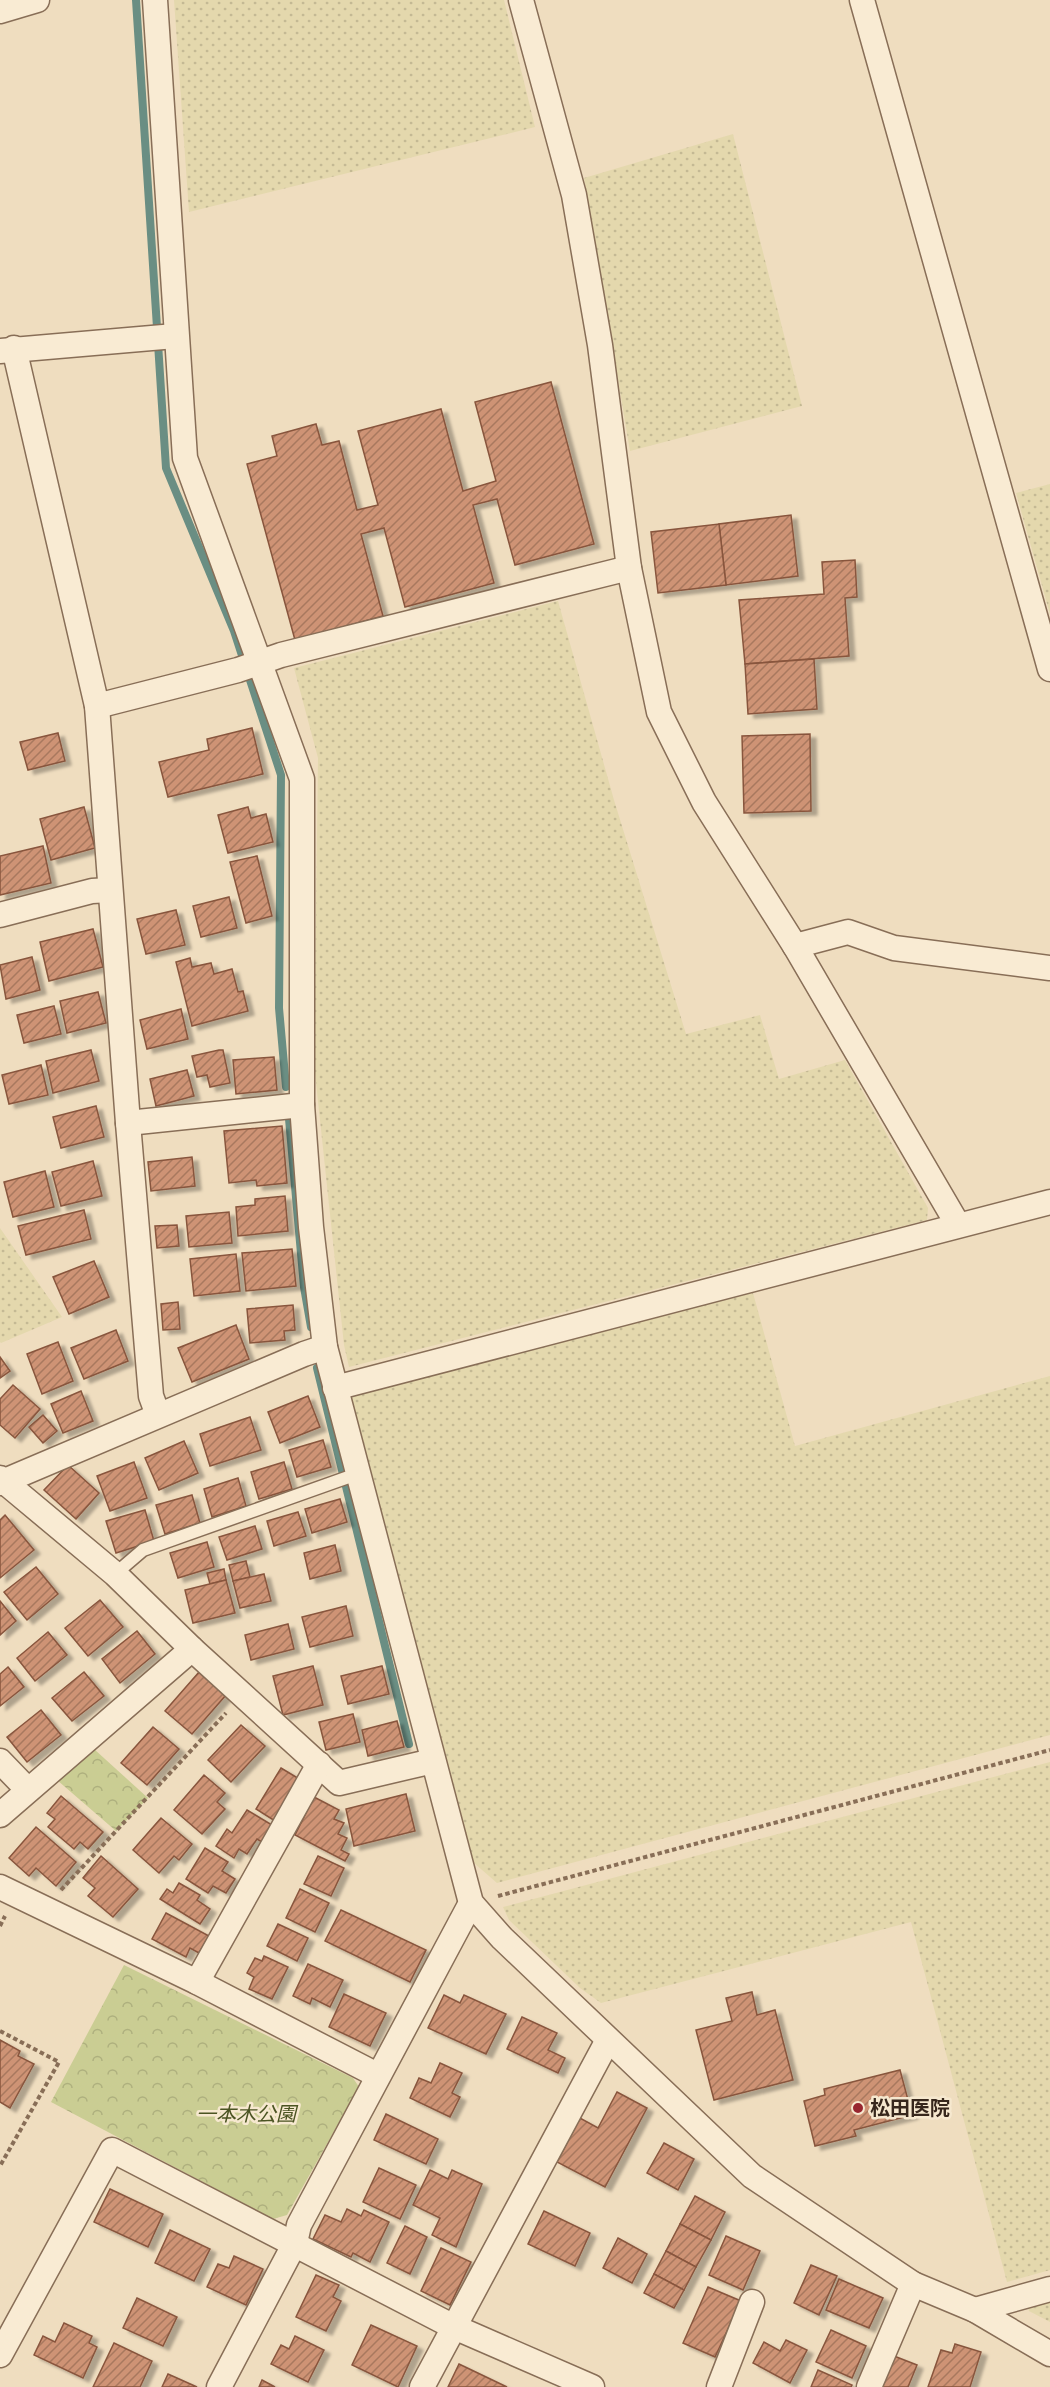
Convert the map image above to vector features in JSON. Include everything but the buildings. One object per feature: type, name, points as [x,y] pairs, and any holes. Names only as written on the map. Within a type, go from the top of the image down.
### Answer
[{"type":"street","points":[[0,10],[37,0]]},
{"type":"street","points":[[155,0],[175,336],[185,458],[302,779],[302,1105],[313,1248],[326,1347],[357,1474],[471,1903],[502,1938],[752,2176],[913,2284],[975,2310],[1050,2354]]},
{"type":"street","points":[[521,0],[574,195],[600,345],[629,568],[658,712],[704,802],[795,946],[957,1225]]},
{"type":"street","points":[[862,0],[1050,669]]},
{"type":"street","points":[[158,1415],[151,1396],[110,890],[98,706],[7,350],[175,336]]},
{"type":"street","points":[[98,706],[281,655],[629,568]]},
{"type":"street","points":[[0,915],[92,891],[110,890]]},
{"type":"street","points":[[795,946],[848,932],[894,948],[1050,968]]},
{"type":"street","points":[[128,1123],[302,1105]]},
{"type":"street","points":[[335,1388],[1050,1202]]},
{"type":"street","points":[[326,1347],[304,1354],[1,1481],[115,1574],[339,1783],[433,1761]]},
{"type":"street","points":[[0,1815],[27,1789],[192,1648]]},
{"type":"street","points":[[0,1761],[27,1789]]},
{"type":"street","points":[[196,1982],[319,1764]]},
{"type":"street","points":[[0,1887],[196,1982],[377,2075]]},
{"type":"street","points":[[219,2387],[295,2243],[298,2225],[471,1903]]},
{"type":"street","points":[[422,2387],[452,2326],[608,2040]]},
{"type":"street","points":[[0,2355],[112,2150],[452,2326],[592,2387]]},
{"type":"street","points":[[869,2387],[913,2284]]},
{"type":"street","points":[[975,2310],[1050,2289]]},
{"type":"street","points":[[719,2387],[752,2302]]},
{"type":"lane","points":[[115,1574],[143,1550],[357,1474]]},
{"type":"path","points":[[44,1908],[243,1695]]},
{"type":"path","points":[[471,1903],[1050,1749]]},
{"type":"path","points":[[0,2031],[59,2062],[0,2166]]},
{"type":"shaded area","points":[[174,0],[504,0],[535,127],[189,212]]},
{"type":"shaded area","points":[[733,134],[802,406],[630,451],[584,178]]},
{"type":"shaded area","points":[[1050,484],[1050,614],[1016,493]]},
{"type":"shaded area","points":[[558,601],[614,800],[686,1034],[760,1015],[779,1079],[845,1060],[928,1208],[927,1220],[349,1367],[344,1345],[314,1064],[318,758],[294,668]]},
{"type":"shaded area","points":[[0,1228],[62,1317],[1,1343],[0,1342]]},
{"type":"shaded area","points":[[753,1293],[795,1446],[1050,1376],[1050,1735],[497,1883],[474,1863],[350,1393]]},
{"type":"shaded area","points":[[1050,1762],[1050,2270],[1007,2282],[911,1922],[601,2003],[580,1988],[509,1920],[503,1907]]},
{"type":"shaded area","points":[[1050,2299],[1050,2322],[1029,2311],[1027,2305]]},
{"type":"green space","points":[[94,1749],[148,1798],[116,1831],[57,1780]]},
{"type":"green space","name":"一本木公園","points":[[124,1965],[353,2078],[359,2087],[287,2215],[273,2219],[51,2102]]},
{"type":"waterway","points":[[136,0],[166,468],[234,631],[281,775],[279,1008],[286,1087]]},
{"type":"waterway","points":[[289,1119],[304,1287],[311,1327]]},
{"type":"waterway","points":[[317,1368],[409,1744]]},
{"type":"place","name":"松田医院","points":[[858,2108]]}]
